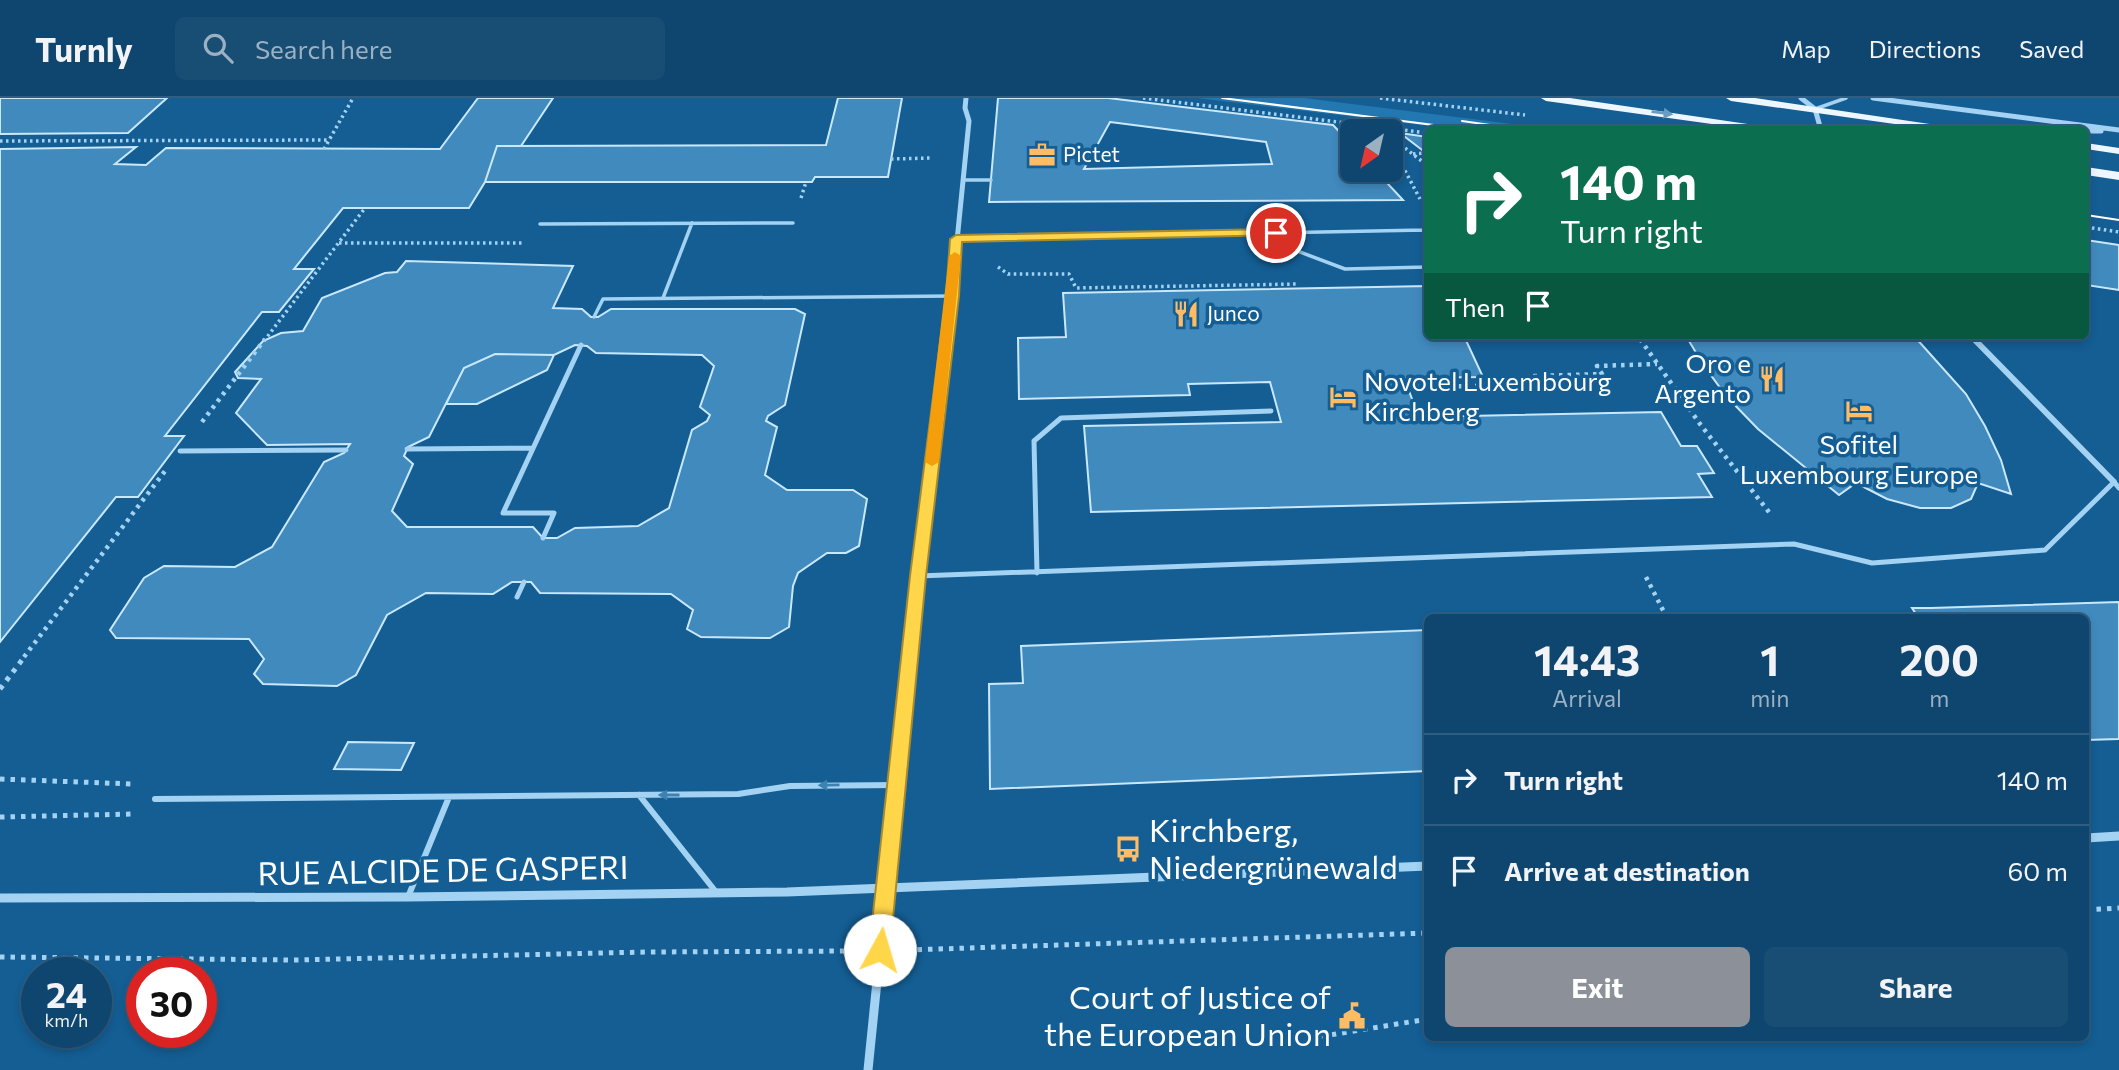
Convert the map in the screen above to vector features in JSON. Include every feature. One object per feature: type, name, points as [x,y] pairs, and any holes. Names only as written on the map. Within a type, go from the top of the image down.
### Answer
[{"type":"main road","points":[[1546,98],[1754,126]]},
{"type":"main road","points":[[1731,98],[1936,126]]},
{"type":"main road","points":[[2089,146],[2119,151]]},
{"type":"main road","points":[[2089,171],[2119,176]]},
{"type":"street","points":[[867,1070],[918,576],[952,296],[969,121],[965,108],[966,98]]},
{"type":"street","points":[[1801,98],[1815,109],[1820,126]]},
{"type":"street","points":[[1873,98],[2082,126]]},
{"type":"street","points":[[2089,127],[2119,131]]},
{"type":"street","points":[[2089,131],[2119,131]]},
{"type":"street","points":[[1975,340],[2116,485]]},
{"type":"street","points":[[2089,838],[2119,836]]},
{"type":"street","name":"RUE ALCIDE DE GASPERI","points":[[0,898],[408,897],[716,892],[886,888],[1424,866]]},
{"type":"lane","points":[[1815,109],[1846,98]]},
{"type":"lane","points":[[962,180],[991,180]]},
{"type":"lane","points":[[663,298],[692,223]]},
{"type":"lane","points":[[540,224],[793,223]]},
{"type":"lane","points":[[956,239],[1424,228]]},
{"type":"lane","points":[[1252,233],[1345,269],[1424,267]]},
{"type":"lane","points":[[594,317],[603,299],[952,296]]},
{"type":"lane","points":[[543,538],[554,513],[503,513],[581,345]]},
{"type":"lane","points":[[1037,573],[1034,441],[1061,418],[1271,411]]},
{"type":"lane","points":[[407,449],[533,448]]},
{"type":"lane","points":[[180,452],[346,450]]},
{"type":"lane","points":[[918,576],[1794,544],[1872,563],[2045,550],[2116,485]]},
{"type":"lane","points":[[517,597],[524,582]]},
{"type":"lane","points":[[155,799],[737,794],[790,786],[897,785]]},
{"type":"lane","points":[[639,795],[716,892]]},
{"type":"lane","points":[[408,897],[449,797]]},
{"type":"path","points":[[324,149],[353,98]]},
{"type":"path","points":[[1143,98],[1340,122]]},
{"type":"path","points":[[1380,98],[1535,117]]},
{"type":"path","points":[[1404,130],[1424,132]]},
{"type":"path","points":[[0,141],[329,140]]},
{"type":"path","points":[[1404,147],[1424,163]]},
{"type":"path","points":[[1413,154],[1424,153]]},
{"type":"path","points":[[891,159],[932,158]]},
{"type":"path","points":[[1404,168],[1422,202]]},
{"type":"path","points":[[338,243],[530,243],[540,224]]},
{"type":"path","points":[[2089,227],[2119,232]]},
{"type":"path","points":[[989,267],[999,267],[1008,274],[1069,274],[1076,288],[1298,284]]},
{"type":"path","points":[[1640,340],[1700,424],[1794,544]]},
{"type":"path","points":[[1407,387],[1482,386],[1534,376],[1602,374],[1597,366],[1657,364]]},
{"type":"path","points":[[1632,551],[1665,614]]},
{"type":"path","points":[[0,779],[138,784]]},
{"type":"path","points":[[0,817],[134,814],[140,804]]},
{"type":"path","points":[[2089,909],[2119,908]]},
{"type":"path","points":[[0,957],[293,960],[634,952],[880,950],[1424,933]]},
{"type":"path","points":[[1311,1038],[1424,1020]]},
{"type":"shaded area","points":[[1197,98],[1304,98],[1529,126],[1430,126],[1404,123],[1404,119],[1372,119]]},
{"type":"building","points":[[0,98],[167,98],[128,133],[0,134]]},
{"type":"building","points":[[478,98],[553,98],[521,146],[497,146],[485,182],[469,208],[343,208],[294,269],[314,269],[279,312],[262,312],[165,436],[184,436],[138,497],[116,497],[0,642],[0,149],[136,147],[115,164],[146,165],[166,148],[440,149]]},
{"type":"building","points":[[838,98],[902,98],[888,177],[815,177],[812,182],[485,182],[497,146],[826,145]]},
{"type":"building","name":"Pictet","points":[[998,98],[1108,98],[1333,125],[1340,132],[1340,182],[1386,182],[1403,200],[989,202]],"holes":[[[1110,122],[1266,142],[1272,164],[1084,169]]]},
{"type":"building","points":[[1404,134],[1424,136],[1424,151]]},
{"type":"building","points":[[2089,240],[2119,245],[2119,290],[2089,285]]},
{"type":"building","points":[[406,261],[573,266],[553,308],[582,309],[591,317],[598,317],[611,309],[795,309],[805,314],[785,405],[768,416],[766,421],[777,427],[765,475],[787,490],[853,490],[867,499],[859,546],[846,553],[827,553],[798,573],[793,586],[789,627],[770,638],[701,637],[687,629],[693,610],[671,594],[540,593],[531,582],[512,582],[493,594],[426,593],[387,615],[356,675],[337,686],[263,684],[254,674],[264,659],[249,639],[116,638],[110,630],[144,578],[164,566],[235,567],[272,547],[324,462],[344,453],[350,444],[267,445],[236,413],[261,379],[238,378],[235,372],[263,341],[281,333],[303,331],[322,298],[385,273],[397,272]],"holes":[[[575,345],[587,346],[596,353],[702,355],[714,366],[700,407],[710,415],[707,421],[692,430],[669,508],[638,526],[575,528],[557,538],[543,538],[533,527],[407,527],[392,511],[413,464],[404,456],[408,447],[429,437],[464,368],[495,354],[554,355]]]},
{"type":"building","name":"Novotel Luxembourg Kirchberg","points":[[1424,286],[1424,340],[1466,340],[1483,377],[1404,378],[1419,417],[1661,412],[1681,446],[1697,446],[1714,473],[1698,474],[1712,497],[1091,512],[1084,426],[1281,422],[1270,382],[1188,384],[1190,395],[1019,399],[1018,338],[1066,337],[1063,293]]},
{"type":"building","name":"Sofitel Luxembourg Europe","points":[[1688,340],[1918,340],[1966,394],[2001,460],[2011,494],[1978,483],[1971,499],[1951,508],[1920,508],[1887,499],[1856,483],[1839,495],[1758,429],[1727,397]]},
{"type":"building","points":[[495,354],[554,355],[547,370],[477,404],[446,404],[464,368]]},
{"type":"building","points":[[2119,602],[2119,739],[2089,740],[2089,614],[1916,614],[1912,608]]},
{"type":"building","points":[[1424,630],[1424,771],[990,789],[989,684],[1023,683],[1021,646]]},
{"type":"building","points":[[348,742],[414,743],[401,770],[334,769]]},
{"type":"tram line","points":[[1222,98],[1442,126]]},
{"type":"tram line","points":[[1462,121],[1497,126]]},
{"type":"tram line","points":[[2089,215],[2119,220]]},
{"type":"slow traffic","points":[[932,462],[955,256]]},
{"type":"place","name":"Pictet","points":[[1042,155]]},
{"type":"place","name":"Junco","points":[[1186,314]]},
{"type":"place","name":"Oro e Argento","points":[[1772,379]]},
{"type":"place","name":"Novotel Luxembourg Kirchberg","points":[[1343,397]]},
{"type":"place","name":"Sofitel Luxembourg Europe","points":[[1859,411]]},
{"type":"place","name":"Kirchberg, Niedergrünewald","points":[[1128,849]]},
{"type":"place","name":"Court of Justice of the European Union","points":[[1352,1016]]},
{"type":"route","points":[[880,950],[956,239],[1276,233]]}]
